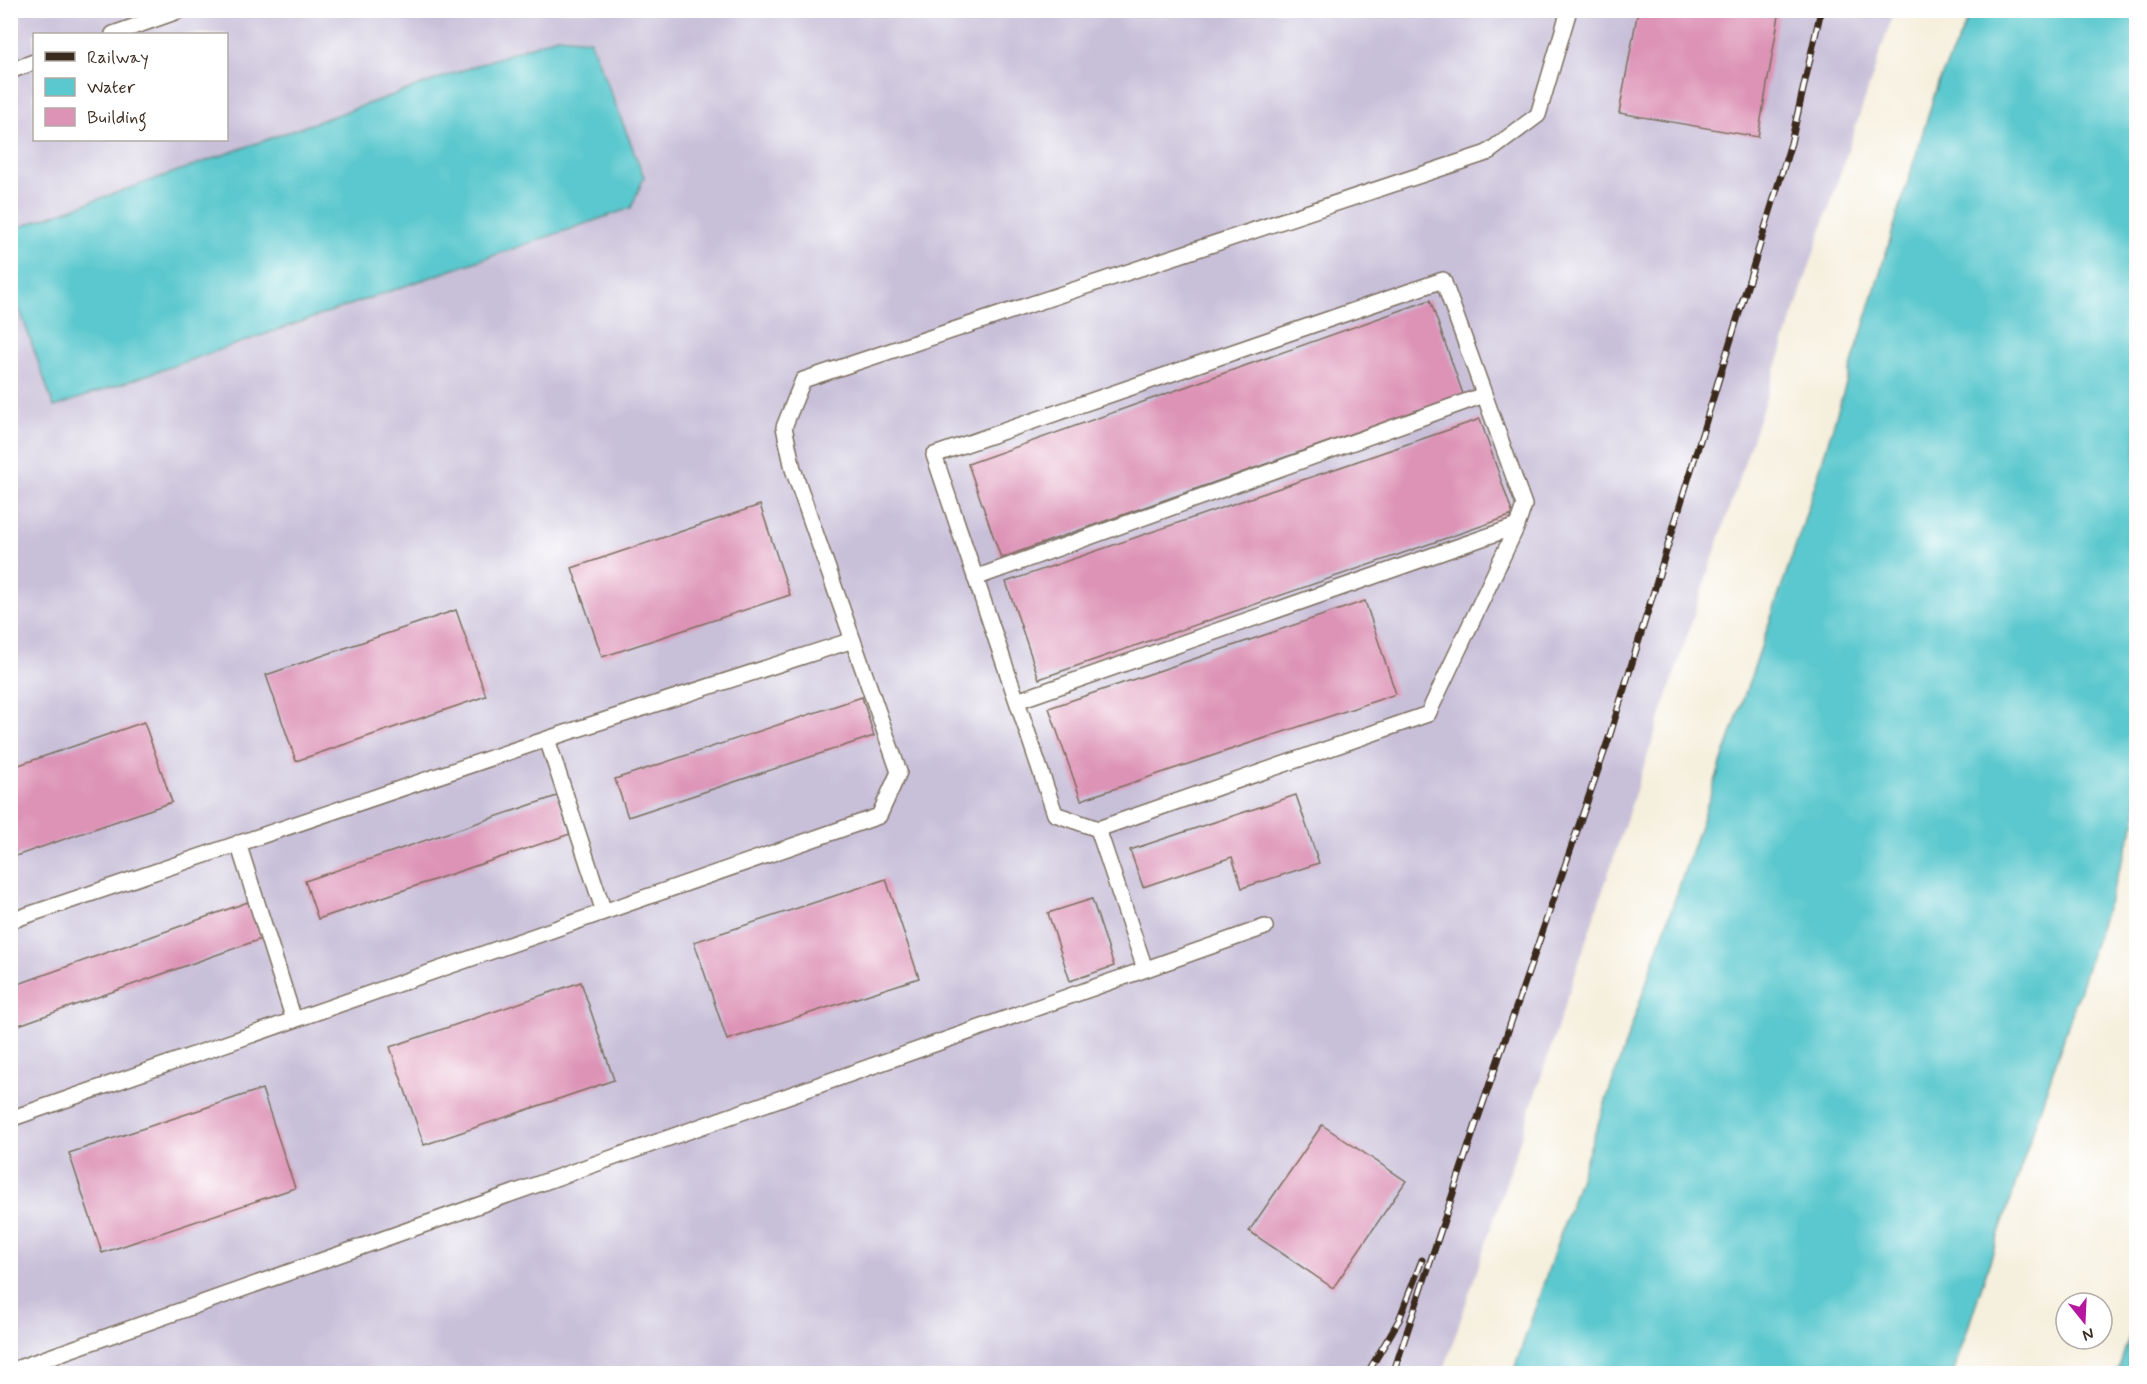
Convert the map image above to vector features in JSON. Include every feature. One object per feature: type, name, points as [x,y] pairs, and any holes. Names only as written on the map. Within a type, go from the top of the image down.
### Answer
[{"type":"lane","points":[[116,33],[181,10]]},
{"type":"lane","points":[[10,1119],[879,816],[899,772],[793,469],[784,427],[803,380],[1487,153],[1538,115],[1569,10]]},
{"type":"lane","points":[[10,71],[33,62]]},
{"type":"lane","points":[[1443,280],[1524,505],[1517,526],[1428,714],[1098,829],[1055,814],[934,455],[1443,280]]},
{"type":"lane","points":[[975,578],[1484,395]]},
{"type":"lane","points":[[1017,701],[1517,526]]},
{"type":"lane","points":[[10,921],[547,739],[853,640]]},
{"type":"lane","points":[[547,739],[604,912]]},
{"type":"lane","points":[[1098,829],[1145,969]]},
{"type":"lane","points":[[238,843],[294,1020]]},
{"type":"lane","points":[[10,1371],[1265,927]]},
{"type":"shaded area","points":[[10,11],[1894,11],[1443,1373],[11,1373]]},
{"type":"water","points":[[1972,11],[2136,11],[2136,819],[1953,1373],[1513,1373],[1803,524],[1938,83]]},
{"type":"water","points":[[557,37],[590,40],[644,177],[631,208],[54,407],[11,284],[11,230]]},
{"type":"water","points":[[2136,1317],[2136,1373],[2117,1373]]},
{"type":"building","points":[[1638,10],[1780,10],[1758,137],[1619,113]]},
{"type":"building","points":[[1430,300],[1463,394],[1001,558],[968,464]]},
{"type":"building","points":[[1480,419],[1513,515],[1039,679],[1006,582]]},
{"type":"building","points":[[760,505],[790,595],[602,657],[572,568]]},
{"type":"building","points":[[1365,601],[1396,694],[1081,800],[1049,708]]},
{"type":"building","points":[[456,610],[486,696],[296,761],[266,675]]},
{"type":"building","points":[[862,697],[874,736],[628,817],[615,779]]},
{"type":"building","points":[[144,722],[172,802],[10,858],[10,768]]},
{"type":"building","points":[[1296,795],[1319,863],[1242,888],[1232,857],[1143,887],[1130,850]]},
{"type":"building","points":[[557,796],[570,834],[318,919],[305,881]]},
{"type":"building","points":[[886,879],[919,978],[727,1040],[694,942]]},
{"type":"building","points":[[1092,899],[1114,966],[1070,981],[1048,913]]},
{"type":"building","points":[[248,902],[261,939],[16,1026],[10,1010],[10,987]]},
{"type":"building","points":[[581,982],[614,1080],[424,1145],[390,1047]]},
{"type":"building","points":[[262,1089],[295,1188],[102,1253],[69,1153]]},
{"type":"building","points":[[1322,1125],[1406,1181],[1333,1288],[1249,1231]]},
{"type":"railway","points":[[1393,1374],[1477,1121],[1609,738],[1791,143],[1821,10]]},
{"type":"railway","points":[[1367,1374],[1399,1320],[1422,1260]]}]
